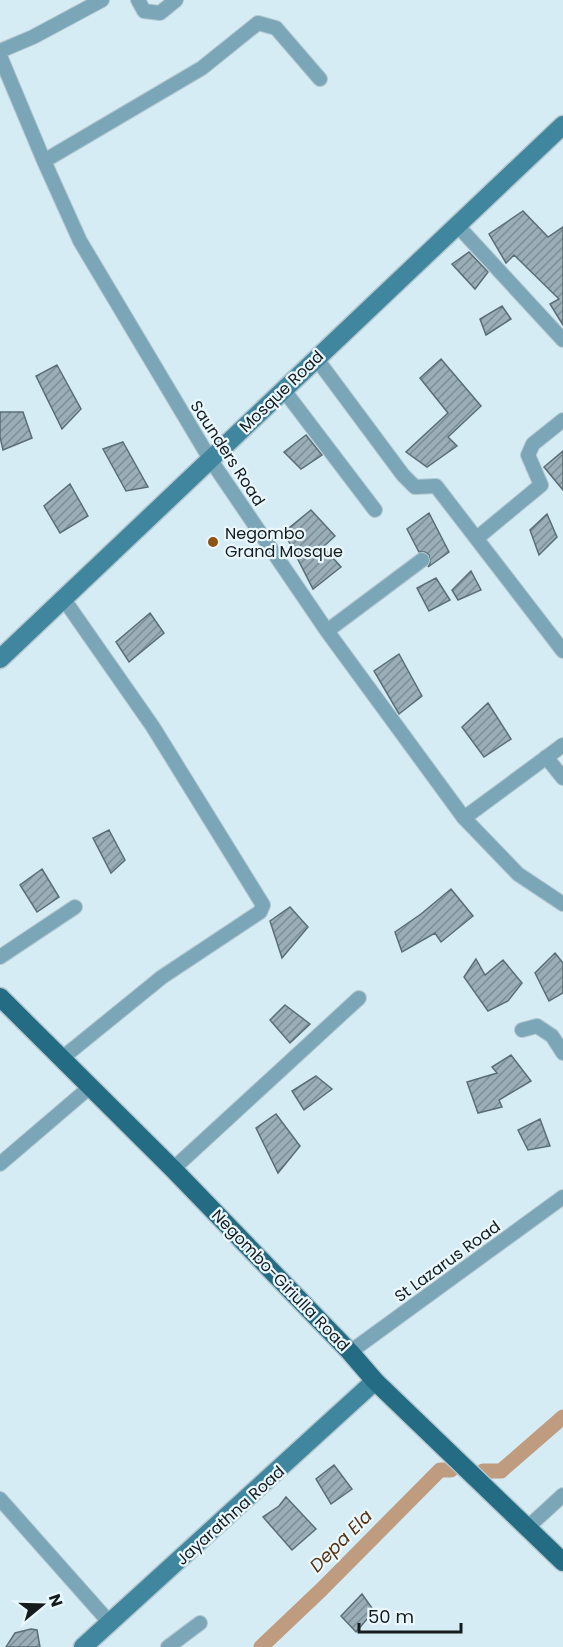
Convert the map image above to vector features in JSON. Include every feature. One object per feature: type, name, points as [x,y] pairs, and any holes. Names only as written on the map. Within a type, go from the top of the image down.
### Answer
[{"type":"main road","name":"Negombo-Giriulla Road","points":[[0,997],[173,1169],[350,1352],[375,1381],[563,1562]]},
{"type":"street","points":[[0,51],[33,37],[102,0]]},
{"type":"street","points":[[138,0],[144,11],[160,13],[176,0]]},
{"type":"street","points":[[44,161],[202,68],[258,23],[276,28],[320,79]]},
{"type":"street","name":"Saunders Road","points":[[0,56],[80,241],[210,459],[327,631],[464,818],[518,874],[563,904]]},
{"type":"street","name":"Mosque Road","points":[[0,659],[563,125]]},
{"type":"street","points":[[457,225],[563,340]]},
{"type":"street","points":[[316,358],[403,475],[415,487],[436,486],[563,651]]},
{"type":"street","points":[[283,389],[375,510]]},
{"type":"street","points":[[477,537],[541,485],[528,455],[533,444],[563,420]]},
{"type":"street","points":[[327,631],[422,560]]},
{"type":"street","points":[[61,1059],[162,977],[260,912],[263,905],[153,727],[63,598]]},
{"type":"street","points":[[464,818],[563,745]]},
{"type":"street","points":[[546,757],[563,778]]},
{"type":"street","points":[[0,957],[75,907]]},
{"type":"street","points":[[173,1169],[359,998]]},
{"type":"street","points":[[522,1030],[537,1026],[552,1036],[563,1053]]},
{"type":"street","points":[[0,1164],[90,1087]]},
{"type":"street","name":"St Lazarus Road","points":[[350,1352],[563,1197]]},
{"type":"street","name":"Jayarathna Road","points":[[83,1647],[375,1381]]},
{"type":"street","points":[[527,1528],[563,1495]]},
{"type":"street","points":[[0,1499],[110,1623]]},
{"type":"street","points":[[168,1647],[200,1623]]},
{"type":"building","points":[[523,211],[548,237],[563,227],[563,325],[550,304],[559,299],[514,255],[506,263],[489,234]]},
{"type":"building","points":[[469,252],[488,272],[475,289],[452,264]]},
{"type":"building","points":[[502,306],[511,319],[486,335],[480,319]]},
{"type":"building","points":[[441,359],[481,406],[448,437],[457,446],[427,467],[406,452],[448,413],[420,378]]},
{"type":"building","points":[[57,365],[81,409],[62,429],[36,376]]},
{"type":"building","points":[[0,412],[23,412],[32,438],[3,450],[0,437]]},
{"type":"building","points":[[306,435],[322,455],[301,469],[284,452]]},
{"type":"building","points":[[123,442],[148,487],[126,491],[103,449]]},
{"type":"building","points":[[563,451],[563,490],[544,467]]},
{"type":"building","points":[[70,484],[88,516],[60,533],[44,506]]},
{"type":"building","points":[[311,510],[335,536],[323,547],[341,567],[313,589],[284,532]]},
{"type":"building","points":[[429,513],[449,552],[428,567],[429,555],[419,552],[407,529]]},
{"type":"building","points":[[547,514],[557,537],[539,555],[530,530]]},
{"type":"building","points":[[471,571],[481,590],[458,600],[452,590]]},
{"type":"building","points":[[436,578],[450,600],[429,611],[417,588]]},
{"type":"building","points":[[150,613],[164,633],[129,662],[116,642]]},
{"type":"building","points":[[399,654],[422,696],[399,714],[374,671]]},
{"type":"building","points":[[488,703],[511,739],[484,757],[462,727]]},
{"type":"building","points":[[109,830],[125,860],[111,873],[93,838]]},
{"type":"building","points":[[42,869],[59,897],[37,912],[20,885]]},
{"type":"building","points":[[451,889],[473,916],[441,942],[435,933],[402,952],[395,932]]},
{"type":"building","points":[[290,907],[308,927],[282,958],[270,921]]},
{"type":"building","points":[[555,953],[563,963],[563,993],[549,1001],[535,973]]},
{"type":"building","points":[[476,959],[485,975],[503,960],[522,983],[508,1001],[488,1011],[464,977]]},
{"type":"building","points":[[285,1005],[310,1024],[290,1043],[270,1020]]},
{"type":"building","points":[[511,1055],[531,1081],[499,1100],[502,1107],[478,1113],[467,1082],[497,1073],[492,1067]]},
{"type":"building","points":[[316,1076],[332,1089],[304,1110],[292,1091]]},
{"type":"building","points":[[276,1114],[300,1146],[278,1173],[256,1128]]},
{"type":"building","points":[[540,1119],[550,1146],[528,1150],[518,1130]]},
{"type":"building","points":[[334,1465],[352,1489],[331,1504],[316,1479]]},
{"type":"building","points":[[286,1497],[316,1529],[292,1550],[263,1517],[279,1506]]},
{"type":"building","points":[[362,1594],[374,1611],[356,1632],[341,1616]]},
{"type":"building","points":[[31,1629],[37,1630],[40,1647],[6,1647],[15,1633]]},
{"type":"waterway","points":[[483,1471],[501,1471],[563,1417]]},
{"type":"waterway","name":"Depa Ela","points":[[261,1647],[440,1470],[451,1470]]},
{"type":"place","name":"Negombo Grand Mosque","points":[[213,542]]}]
